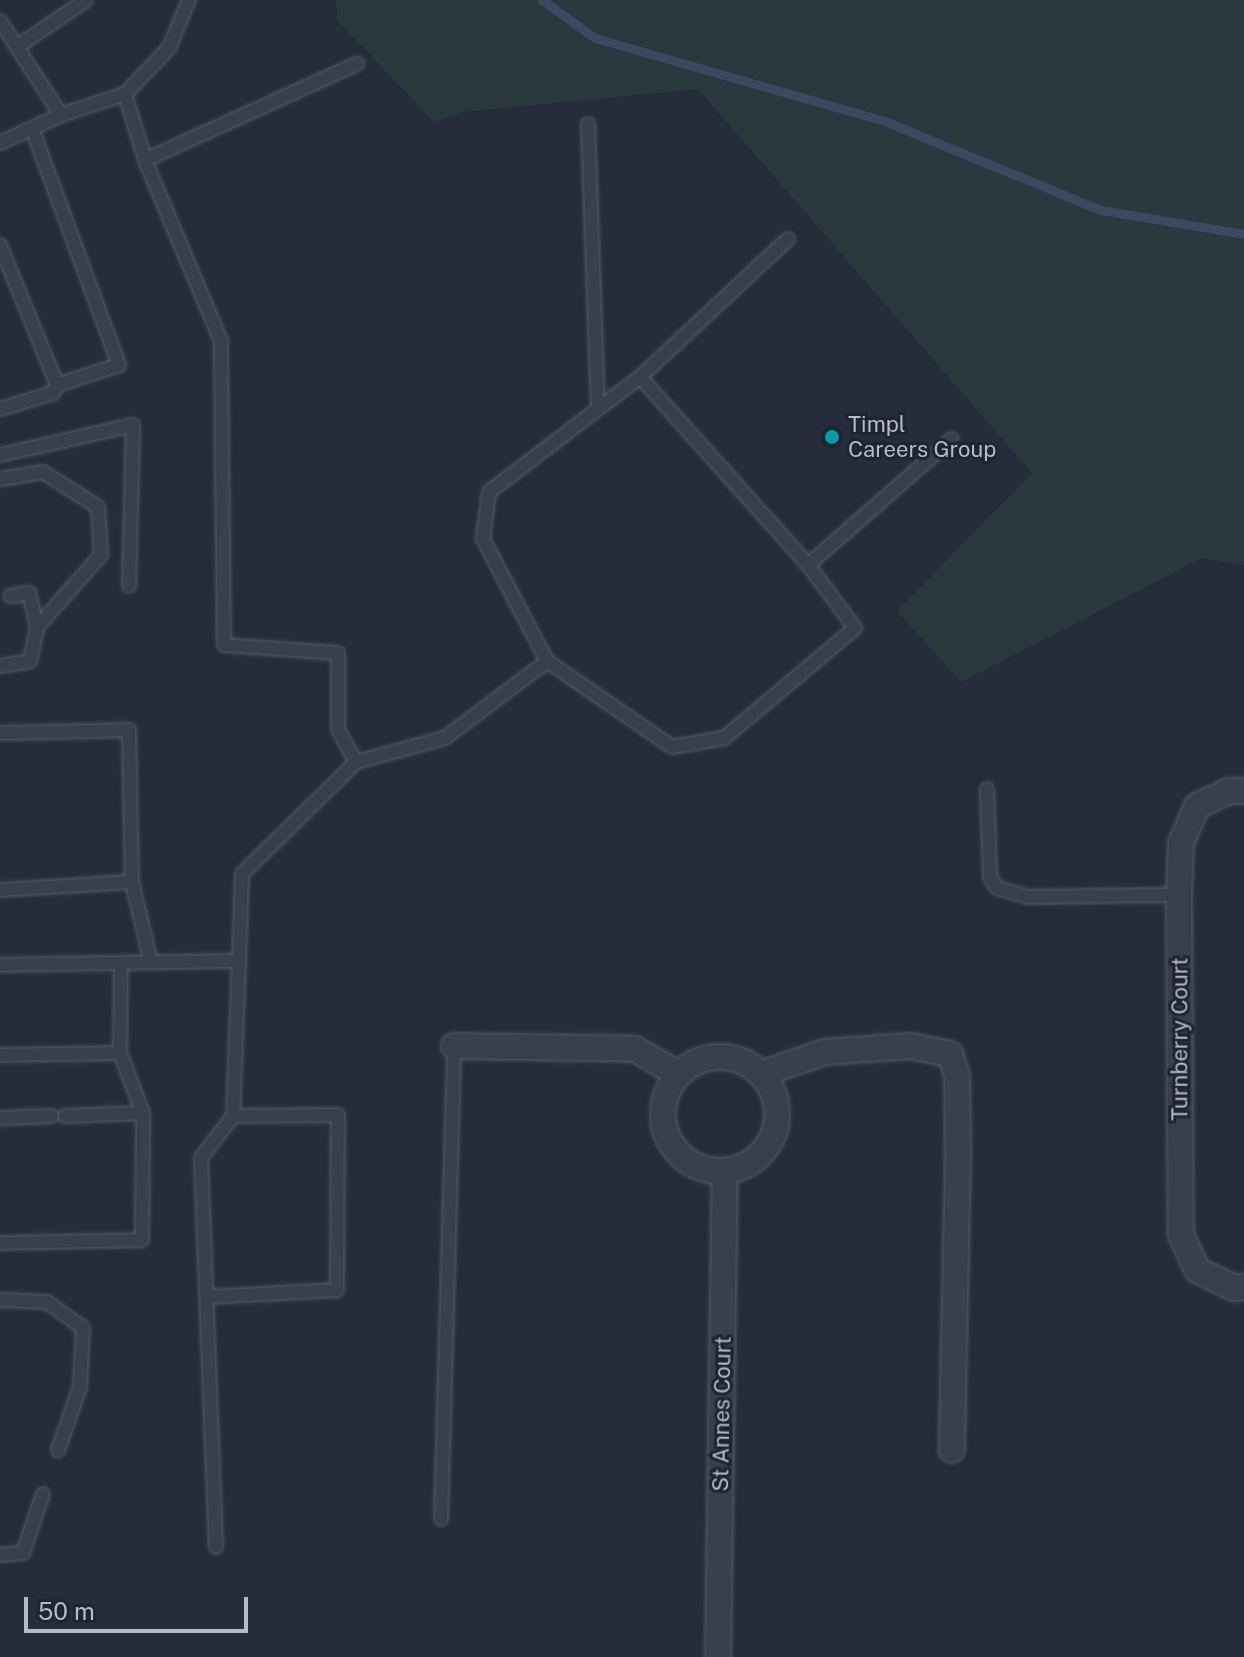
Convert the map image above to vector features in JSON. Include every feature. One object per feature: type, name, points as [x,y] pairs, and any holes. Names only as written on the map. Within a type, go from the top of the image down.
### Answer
[{"type":"street","name":"Turnberry Court","points":[[1244,791],[1229,791],[1197,806],[1181,843],[1179,895],[1181,1235],[1197,1270],[1234,1288],[1244,1287]]},
{"type":"street","points":[[454,1046],[635,1049],[678,1074]]},
{"type":"street","points":[[761,1074],[825,1052],[910,1046],[950,1054],[957,1076],[958,1154],[952,1450]]},
{"type":"street","points":[[710,1057],[728,1057],[761,1074],[771,1089],[776,1125],[758,1156],[725,1171],[687,1161],[673,1148],[662,1110],[678,1074],[710,1057]]},
{"type":"street","name":"St Annes Court","points":[[718,1657],[725,1171]]},
{"type":"lane","points":[[17,47],[86,0]]},
{"type":"lane","points":[[0,143],[61,115],[125,94],[169,48],[189,0]]},
{"type":"lane","points":[[0,21],[61,115]]},
{"type":"lane","points":[[145,160],[357,64]]},
{"type":"lane","points":[[125,94],[145,160],[221,341],[224,645],[338,653],[338,729],[356,762]]},
{"type":"lane","points":[[588,124],[598,408]]},
{"type":"lane","points":[[0,409],[53,393],[57,385],[119,365],[32,129]]},
{"type":"lane","points":[[640,377],[808,565],[855,628],[724,738],[672,747],[547,661],[483,539],[489,492],[640,377],[788,239]]},
{"type":"lane","points":[[0,245],[57,385]]},
{"type":"lane","points":[[0,455],[133,425],[129,586]]},
{"type":"lane","points":[[808,565],[952,439]]},
{"type":"lane","points":[[0,479],[43,472],[98,507],[101,555],[37,627]]},
{"type":"lane","points":[[0,666],[30,661],[37,627],[29,593],[10,596]]},
{"type":"lane","points":[[216,1547],[201,1158],[233,1116],[242,874],[356,762],[445,738],[547,661]]},
{"type":"lane","points":[[0,733],[129,730],[132,882],[151,962]]},
{"type":"lane","points":[[987,789],[990,877],[997,888],[1028,897],[1179,895]]},
{"type":"lane","points":[[0,890],[132,882]]},
{"type":"lane","points":[[0,965],[239,961]]},
{"type":"lane","points":[[0,1243],[142,1240],[143,1113],[120,1053],[121,963]]},
{"type":"lane","points":[[441,1519],[454,1046]]},
{"type":"lane","points":[[0,1055],[120,1053]]},
{"type":"lane","points":[[0,1118],[143,1113]]},
{"type":"lane","points":[[207,1297],[337,1290],[338,1115],[233,1116]]},
{"type":"lane","points":[[0,1300],[47,1302],[83,1328],[80,1387],[58,1450]]},
{"type":"lane","points":[[0,1555],[23,1553],[43,1494]]},
{"type":"shaded area","points":[[336,0],[1244,0],[1244,565],[1202,558],[961,682],[897,611],[1032,473],[698,89],[462,112],[434,122],[337,20]]},
{"type":"waterway","points":[[542,0],[595,38],[887,122],[1101,210],[1244,234]]},
{"type":"place","name":"Timpl Careers Group","points":[[832,437]]}]
